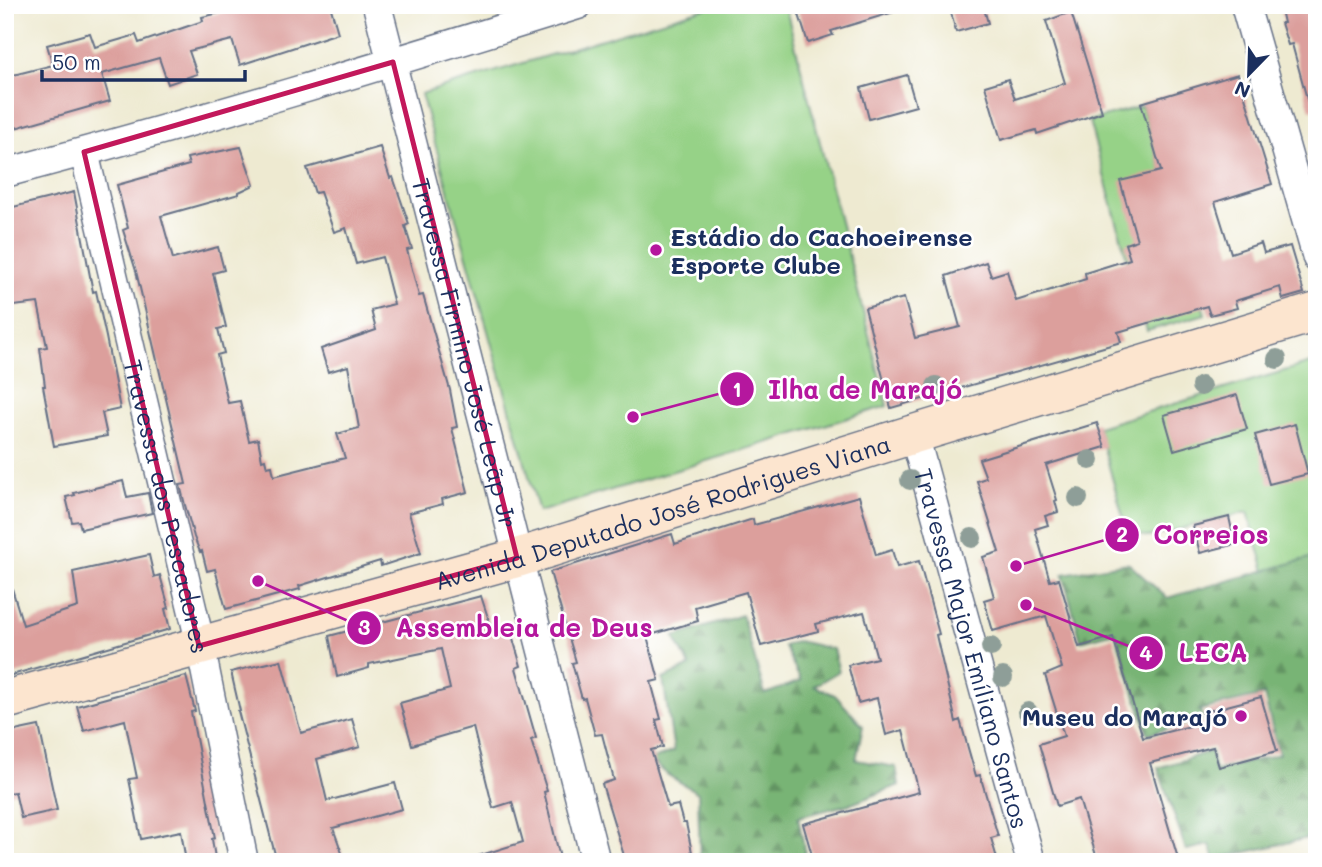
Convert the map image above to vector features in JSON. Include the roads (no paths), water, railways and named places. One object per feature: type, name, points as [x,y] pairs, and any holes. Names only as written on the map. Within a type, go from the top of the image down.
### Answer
[{"type":"street","name":"Travessa Firmino José Leãp Jr","points":[[377,5],[596,862]]},
{"type":"street","points":[[5,173],[393,62],[578,5]]},
{"type":"street","points":[[1245,5],[1317,258]]},
{"type":"street","name":"Travessa dos Pescadores","points":[[84,152],[199,646],[244,862]]},
{"type":"street","name":"Avenida Deputado José Rodrigues Viana","points":[[5,700],[517,558],[914,434],[1317,313]]},
{"type":"street","name":"Travessa Major Emíliano Santos","points":[[914,434],[1031,862]]},
{"type":"place","name":"Estádio do Cachoeirense Esporte Clube","points":[[656,250]]},
{"type":"place","name":"Ilha de Marajó","points":[[633,417]]},
{"type":"place","name":"Correios","points":[[1016,566]]},
{"type":"place","name":"Assembleia de Deus","points":[[258,581]]},
{"type":"place","name":"LECA","points":[[1026,605]]},
{"type":"place","name":"Museu do Marajó","points":[[1241,716]]}]
